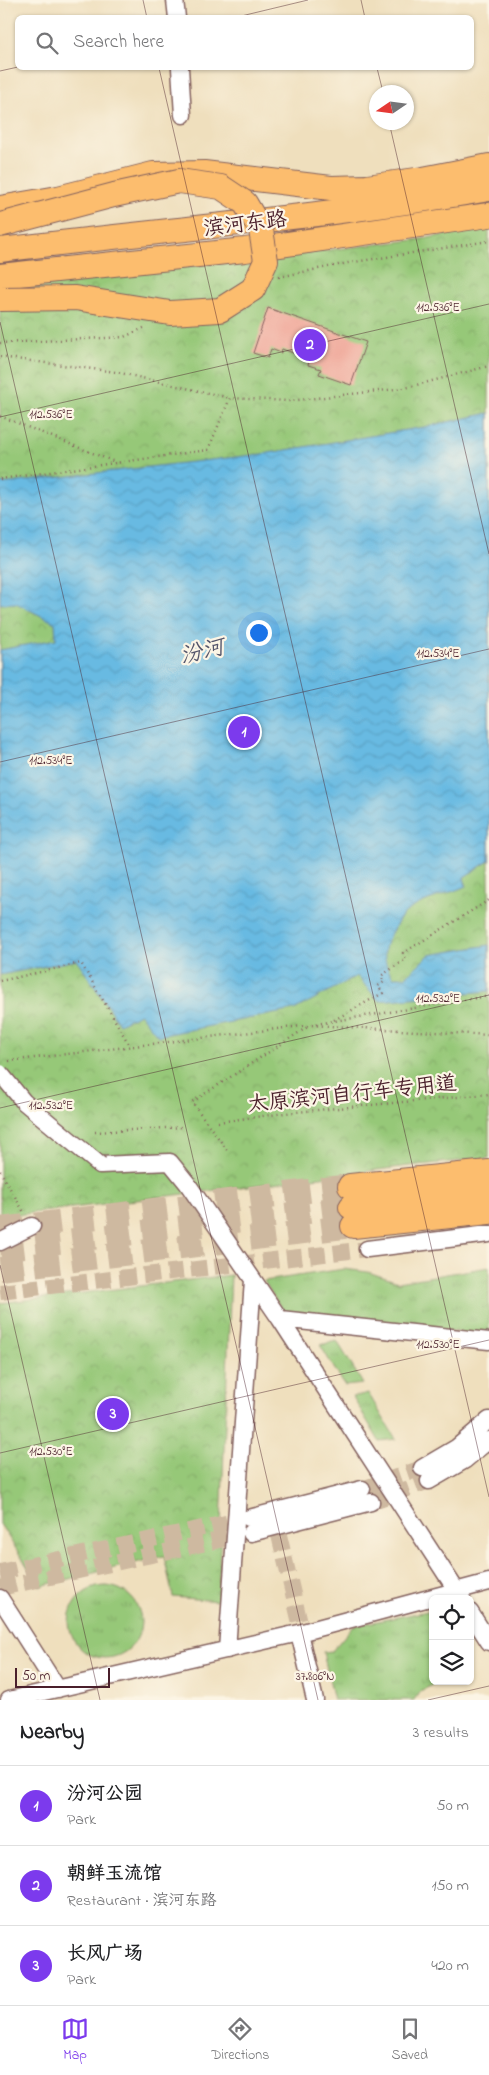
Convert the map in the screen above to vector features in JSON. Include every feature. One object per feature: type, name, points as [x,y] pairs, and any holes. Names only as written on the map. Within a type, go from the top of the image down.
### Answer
[{"type":"highway","points":[[0,208],[58,198],[153,174],[204,173],[331,188],[376,186],[489,166]]},
{"type":"highway","points":[[433,198],[489,173]]},
{"type":"highway","points":[[0,225],[114,195],[179,181],[220,187],[245,203],[261,230],[266,262],[253,289],[220,310],[170,313],[74,298],[0,299]]},
{"type":"highway","name":"滨河东路","points":[[0,250],[242,224],[489,189]]},
{"type":"highway","name":"滨河东路","points":[[0,276],[273,246],[489,215]]},
{"type":"highway","points":[[351,1206],[489,1172]]},
{"type":"highway","points":[[351,1206],[489,1192]]},
{"type":"highway","points":[[351,1206],[489,1212]]},
{"type":"street","points":[[175,0],[177,15]]},
{"type":"street","points":[[180,70],[182,115]]},
{"type":"street","points":[[0,1074],[24,1102],[100,1165],[170,1162],[187,1183],[280,1319],[459,1595],[489,1582]]},
{"type":"street","points":[[0,1242],[32,1226]]},
{"type":"street","points":[[367,1249],[489,1234]]},
{"type":"street","points":[[227,1650],[253,1280]]},
{"type":"street","points":[[280,1319],[489,1341]]},
{"type":"street","points":[[489,1420],[425,1475],[465,1460],[489,1440]]},
{"type":"street","points":[[250,1525],[277,1525],[366,1496]]},
{"type":"street","points":[[0,1598],[58,1689]]},
{"type":"street","points":[[9,1700],[429,1602]]},
{"type":"street","points":[[474,1618],[489,1642]]},
{"type":"street","points":[[299,1633],[315,1700]]},
{"type":"path","points":[[0,357],[116,372],[230,398],[289,401],[404,388],[489,366]]},
{"type":"path","points":[[0,479],[208,450],[230,398]]},
{"type":"path","points":[[0,416],[116,463]]},
{"type":"path","points":[[331,1022],[383,993],[378,986],[384,982],[381,976],[406,959],[403,952],[489,900]]},
{"type":"path","points":[[0,981],[81,963],[130,1046]]},
{"type":"path","points":[[0,1062],[310,1025],[489,996]]},
{"type":"path","points":[[227,1150],[192,1102],[310,1025],[489,1035]]},
{"type":"path","name":"太原滨河自行车专用道","points":[[218,1122],[285,1113],[489,1094]]},
{"type":"path","points":[[95,1132],[183,1127]]},
{"type":"path","points":[[0,1171],[32,1226]]},
{"type":"green space","points":[[489,227],[489,1158],[409,1166],[0,1217],[0,306],[6,305],[37,284],[422,239]]},
{"type":"green space","points":[[489,1267],[489,1335],[285,1315],[264,1281],[344,1269],[368,1272],[398,1282]]},
{"type":"green space","points":[[231,1275],[218,1601],[173,1597],[164,1556],[40,1586],[0,1524],[0,1303]]},
{"type":"green space","points":[[337,1341],[363,1384],[345,1386],[320,1345]]},
{"type":"green space","points":[[368,1393],[396,1439],[379,1441],[353,1397]]},
{"type":"green space","points":[[105,1586],[125,1592],[135,1602],[141,1622],[135,1642],[125,1652],[105,1658],[85,1652],[75,1642],[69,1622],[75,1602],[85,1592]]},
{"type":"green space","points":[[429,1611],[429,1685],[432,1685],[420,1691],[414,1700],[334,1700],[323,1652],[332,1651],[353,1626]]},
{"type":"water","name":"汾河","points":[[489,413],[489,861],[464,877],[466,886],[420,904],[405,913],[386,944],[385,957],[393,977],[405,977],[429,955],[489,945],[489,991],[379,1001],[357,976],[294,1010],[158,1036],[140,1014],[119,1024],[77,960],[0,975],[0,650],[56,639],[55,623],[16,603],[0,604],[0,484],[262,454],[424,427]]},
{"type":"building","points":[[268,308],[366,342],[351,385],[319,374],[321,369],[308,365],[310,359],[282,349],[281,353],[271,349],[268,358],[253,353]]},
{"type":"tunnel","points":[[0,1229],[350,1186]]},
{"type":"tunnel","points":[[0,1249],[351,1207]]},
{"type":"tunnel","points":[[0,1269],[353,1226]]},
{"type":"tunnel","points":[[0,1292],[367,1249]]},
{"type":"tunnel","points":[[362,1489],[422,1468]]},
{"type":"tunnel","points":[[371,1502],[429,1481]]},
{"type":"tunnel","points":[[0,1572],[249,1518]]},
{"type":"tunnel","points":[[0,1588],[247,1534]]},
{"type":"tunnel","points":[[279,1535],[305,1644]]},
{"type":"place","name":"朝鲜玉流馆","points":[[310,345]]},
{"type":"place","name":"汾河公园","points":[[244,732]]},
{"type":"place","name":"长风广场","points":[[113,1414]]}]
